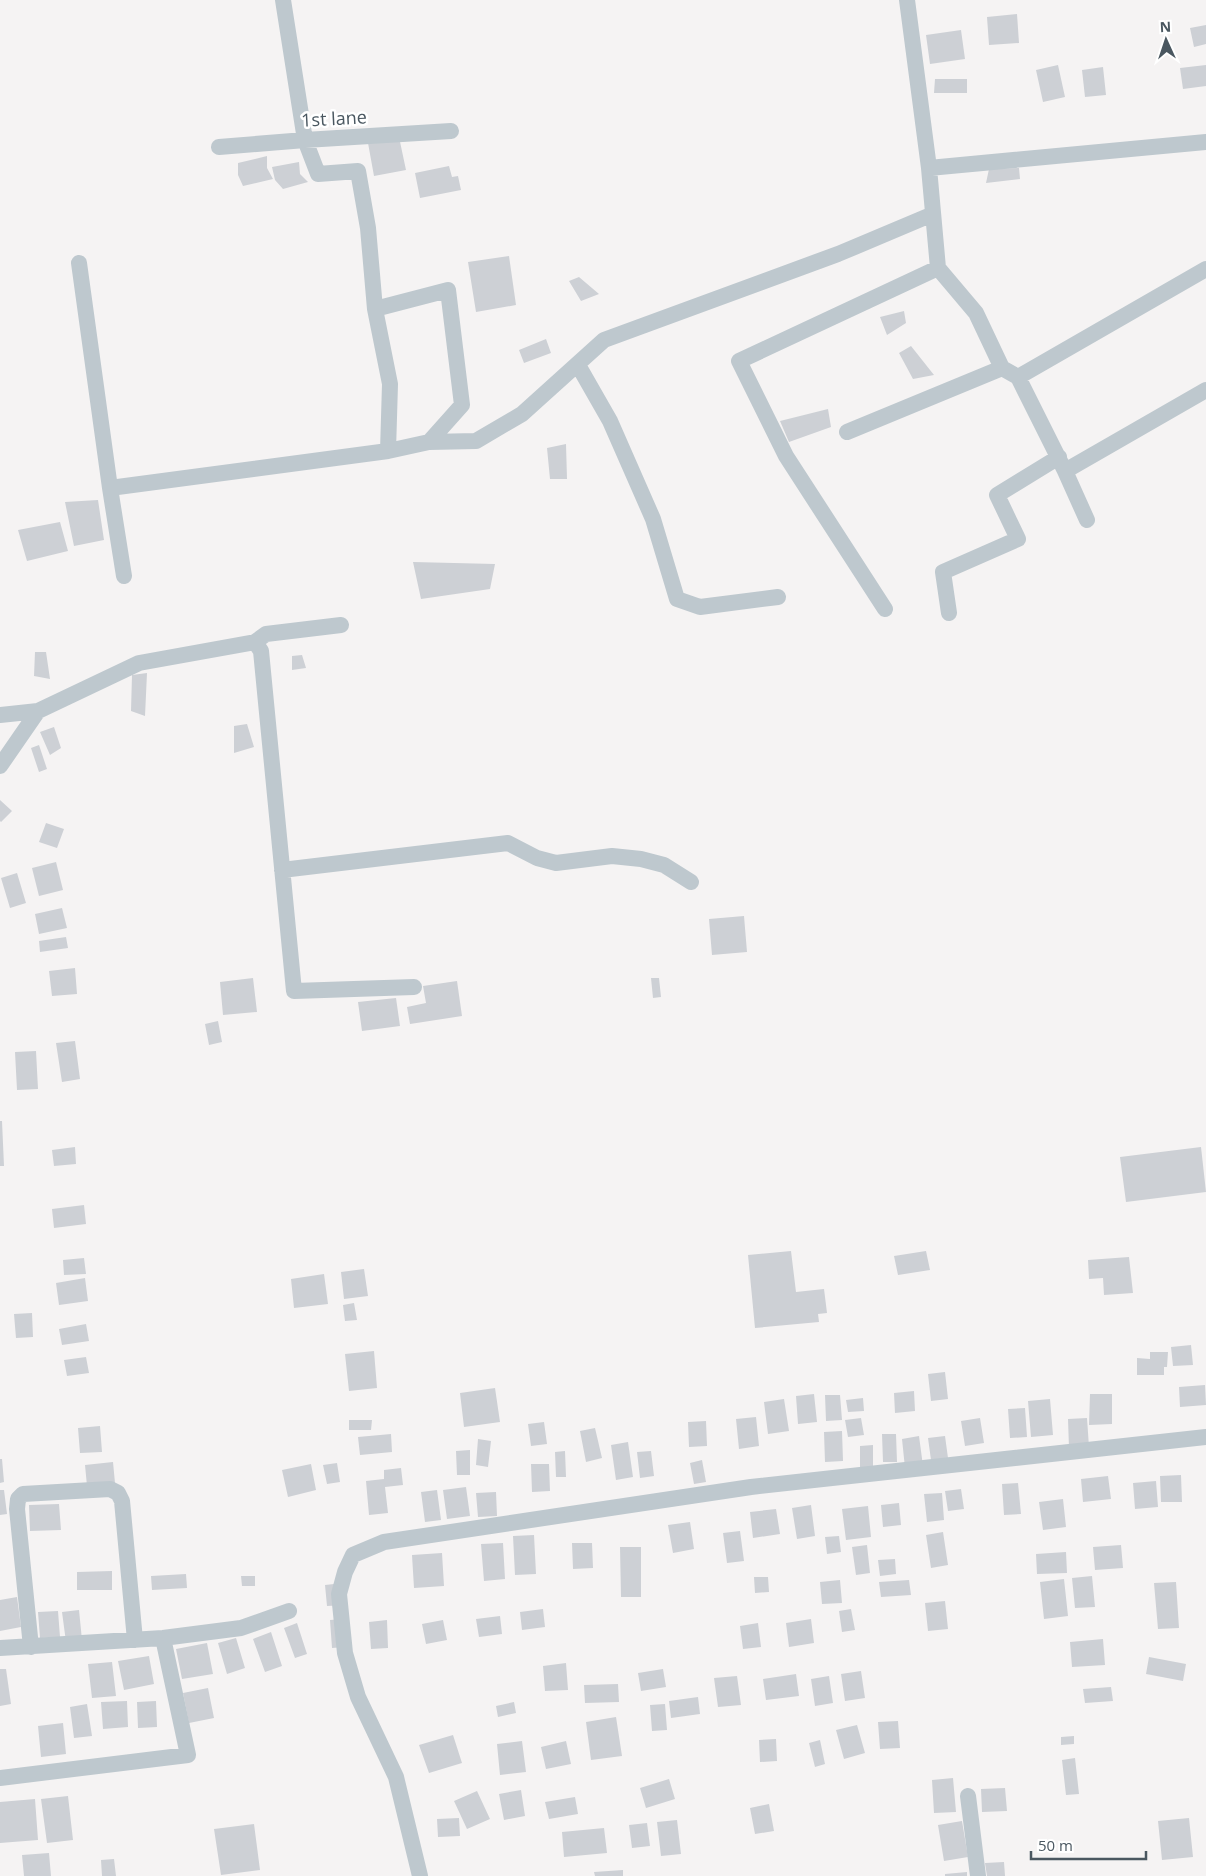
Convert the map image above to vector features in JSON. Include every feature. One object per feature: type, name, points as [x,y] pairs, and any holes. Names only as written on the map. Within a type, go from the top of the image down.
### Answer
[{"type":"street","points":[[283,0],[305,140],[318,174],[358,170],[368,228],[375,309],[390,384],[388,451]]},
{"type":"street","points":[[907,0],[929,168],[938,268],[976,313],[1002,368],[1018,377],[1062,464],[1087,520]]},
{"type":"street","name":"1st lane","points":[[219,147],[451,131]]},
{"type":"street","points":[[929,168],[1206,142]]},
{"type":"street","points":[[110,488],[388,451],[429,442],[476,441],[522,414],[604,340],[838,254],[933,214]]},
{"type":"street","points":[[79,264],[124,576]]},
{"type":"street","points":[[885,609],[786,456],[739,361],[938,268]]},
{"type":"street","points":[[1018,377],[1206,269]]},
{"type":"street","points":[[375,309],[448,290],[462,405],[429,442]]},
{"type":"street","points":[[578,365],[610,421],[653,519],[677,599],[700,607],[778,597]]},
{"type":"street","points":[[847,432],[1002,368]]},
{"type":"street","points":[[949,613],[943,572],[1018,539],[998,495],[1206,390]]},
{"type":"street","points":[[0,715],[38,711],[140,663],[255,642],[266,634],[341,626]]},
{"type":"street","points":[[255,642],[261,651],[294,991],[414,988]]},
{"type":"street","points":[[0,766],[38,711]]},
{"type":"street","points":[[282,870],[508,843],[537,858],[556,863],[612,856],[640,859],[664,865],[691,882]]},
{"type":"street","points":[[420,1876],[396,1777],[358,1697],[345,1653],[340,1594],[345,1572],[353,1556],[384,1542],[751,1486],[1206,1437]]},
{"type":"street","points":[[31,1646],[17,1509],[18,1499],[23,1494],[110,1489],[118,1493],[122,1501],[136,1640]]},
{"type":"street","points":[[0,1648],[163,1638],[241,1628],[289,1611]]},
{"type":"street","points":[[0,1778],[188,1756],[163,1638]]},
{"type":"street","points":[[968,1796],[978,1876]]},
{"type":"building","points":[[1017,14],[1019,43],[989,45],[987,17]]},
{"type":"building","points":[[1206,25],[1206,44],[1194,47],[1190,28]]},
{"type":"building","points":[[961,30],[965,59],[930,64],[926,35]]},
{"type":"building","points":[[1058,65],[1065,97],[1043,102],[1036,70]]},
{"type":"building","points":[[1206,65],[1206,86],[1183,89],[1180,68]]},
{"type":"building","points":[[1103,67],[1106,95],[1085,97],[1082,70]]},
{"type":"building","points":[[935,79],[967,79],[967,93],[934,93]]},
{"type":"building","points":[[399,137],[406,170],[374,176],[368,143]]},
{"type":"building","points":[[267,156],[267,168],[273,179],[243,186],[238,175],[238,163]]},
{"type":"building","points":[[299,162],[300,174],[308,182],[283,189],[275,180],[272,167]]},
{"type":"building","points":[[449,166],[452,177],[458,176],[461,190],[420,198],[415,173]]},
{"type":"building","points":[[1019,168],[1020,179],[986,183],[989,169]]},
{"type":"building","points":[[509,256],[516,305],[476,312],[468,262]]},
{"type":"building","points":[[579,277],[599,294],[581,301],[569,281]]},
{"type":"building","points":[[904,311],[906,323],[887,335],[880,317]]},
{"type":"building","points":[[546,339],[551,353],[524,363],[519,350]]},
{"type":"building","points":[[911,346],[934,375],[913,379],[899,353]]},
{"type":"building","points":[[828,409],[831,427],[789,442],[780,421]]},
{"type":"building","points":[[566,444],[567,479],[550,479],[547,448]]},
{"type":"building","points":[[98,500],[104,540],[74,546],[65,502]]},
{"type":"building","points":[[60,522],[68,551],[27,561],[18,530]]},
{"type":"building","points":[[413,562],[495,564],[490,589],[421,599]]},
{"type":"building","points":[[35,652],[46,652],[50,679],[34,676]]},
{"type":"building","points":[[302,655],[306,668],[292,670],[292,656]]},
{"type":"building","points":[[147,673],[145,716],[131,711],[132,675]]},
{"type":"building","points":[[247,724],[254,747],[234,753],[234,726]]},
{"type":"building","points":[[54,727],[61,748],[50,755],[40,732]]},
{"type":"building","points":[[39,745],[47,769],[39,772],[31,748]]},
{"type":"building","points":[[0,800],[12,811],[1,822],[0,821]]},
{"type":"building","points":[[46,823],[64,829],[57,848],[39,842]]},
{"type":"building","points":[[56,862],[63,890],[39,896],[32,868]]},
{"type":"building","points":[[17,873],[26,903],[10,908],[1,878]]},
{"type":"building","points":[[62,908],[67,928],[39,934],[35,914]]},
{"type":"building","points":[[744,916],[747,952],[712,955],[709,919]]},
{"type":"building","points":[[66,937],[68,948],[40,952],[39,941]]},
{"type":"building","points":[[75,968],[77,994],[52,996],[49,971]]},
{"type":"building","points":[[253,978],[257,1012],[223,1015],[220,982]]},
{"type":"building","points":[[651,978],[659,978],[661,997],[653,998]]},
{"type":"building","points":[[457,981],[462,1016],[410,1024],[407,1007],[426,1003],[423,986]]},
{"type":"building","points":[[396,998],[400,1026],[362,1031],[358,1002]]},
{"type":"building","points":[[218,1021],[222,1042],[209,1045],[205,1024]]},
{"type":"building","points":[[75,1041],[80,1079],[62,1082],[56,1043]]},
{"type":"building","points":[[36,1051],[38,1089],[17,1090],[15,1052]]},
{"type":"building","points":[[0,1121],[2,1121],[4,1166],[0,1166]]},
{"type":"building","points":[[75,1147],[76,1164],[54,1166],[52,1150]]},
{"type":"building","points":[[1201,1147],[1206,1192],[1126,1202],[1120,1157]]},
{"type":"building","points":[[84,1205],[86,1224],[54,1228],[52,1209]]},
{"type":"building","points":[[791,1251],[796,1292],[824,1289],[827,1313],[818,1314],[819,1322],[755,1328],[748,1255]]},
{"type":"building","points":[[926,1251],[930,1270],[898,1275],[894,1256]]},
{"type":"building","points":[[1129,1257],[1133,1293],[1104,1295],[1103,1278],[1089,1279],[1088,1260]]},
{"type":"building","points":[[84,1258],[86,1274],[64,1275],[63,1260]]},
{"type":"building","points":[[364,1269],[368,1296],[344,1299],[341,1272]]},
{"type":"building","points":[[324,1274],[328,1304],[294,1308],[291,1279]]},
{"type":"building","points":[[85,1278],[88,1301],[59,1305],[56,1283]]},
{"type":"building","points":[[354,1303],[357,1320],[345,1321],[343,1305]]},
{"type":"building","points":[[32,1313],[33,1337],[16,1338],[14,1314]]},
{"type":"building","points":[[86,1324],[89,1341],[62,1345],[59,1329]]},
{"type":"building","points":[[1191,1345],[1193,1365],[1173,1366],[1171,1347]]},
{"type":"building","points":[[374,1351],[377,1388],[349,1391],[345,1354]]},
{"type":"building","points":[[1150,1352],[1168,1352],[1167,1367],[1164,1367],[1164,1375],[1137,1375],[1137,1358],[1150,1359]]},
{"type":"building","points":[[86,1357],[89,1373],[67,1376],[64,1360]]},
{"type":"building","points":[[945,1372],[948,1399],[931,1401],[928,1374]]},
{"type":"building","points":[[1205,1385],[1206,1405],[1180,1407],[1179,1387]]},
{"type":"building","points":[[495,1388],[500,1422],[464,1427],[460,1393]]},
{"type":"building","points":[[914,1391],[915,1411],[895,1413],[894,1393]]},
{"type":"building","points":[[814,1394],[817,1422],[798,1424],[796,1396]]},
{"type":"building","points":[[1090,1394],[1112,1394],[1112,1424],[1089,1425]]},
{"type":"building","points":[[825,1395],[840,1395],[842,1420],[826,1421]]},
{"type":"building","points":[[863,1398],[864,1411],[848,1412],[846,1400]]},
{"type":"building","points":[[784,1399],[789,1431],[768,1434],[764,1402]]},
{"type":"building","points":[[1050,1399],[1053,1435],[1031,1437],[1028,1401]]},
{"type":"building","points":[[1025,1408],[1027,1437],[1010,1438],[1008,1409]]},
{"type":"building","points":[[756,1417],[759,1446],[739,1449],[736,1419]]},
{"type":"building","points":[[861,1418],[864,1435],[848,1437],[845,1420]]},
{"type":"building","points":[[980,1418],[984,1443],[965,1446],[961,1421]]},
{"type":"building","points":[[1087,1418],[1089,1447],[1069,1448],[1068,1419]]},
{"type":"building","points":[[349,1420],[372,1420],[371,1430],[349,1430]]},
{"type":"building","points":[[706,1421],[707,1446],[689,1447],[688,1422]]},
{"type":"building","points":[[544,1422],[547,1444],[531,1446],[528,1424]]},
{"type":"building","points":[[100,1426],[102,1452],[80,1453],[78,1428]]},
{"type":"building","points":[[595,1428],[602,1458],[586,1462],[580,1431]]},
{"type":"building","points":[[842,1431],[843,1461],[825,1462],[824,1432]]},
{"type":"building","points":[[391,1434],[392,1452],[360,1455],[358,1437]]},
{"type":"building","points":[[882,1434],[896,1434],[897,1462],[883,1462]]},
{"type":"building","points":[[919,1436],[923,1466],[905,1468],[902,1439]]},
{"type":"building","points":[[945,1436],[948,1458],[931,1460],[928,1438]]},
{"type":"building","points":[[478,1439],[491,1441],[488,1467],[476,1465]]},
{"type":"building","points":[[628,1442],[633,1477],[616,1480],[611,1445]]},
{"type":"building","points":[[873,1445],[873,1468],[860,1468],[860,1446]]},
{"type":"building","points":[[470,1450],[470,1475],[457,1475],[456,1451]]},
{"type":"building","points":[[565,1451],[566,1477],[556,1477],[555,1452]]},
{"type":"building","points":[[651,1451],[654,1476],[640,1478],[637,1452]]},
{"type":"building","points":[[0,1459],[2,1459],[4,1482],[0,1483]]},
{"type":"building","points":[[702,1460],[706,1482],[694,1484],[690,1463]]},
{"type":"building","points":[[113,1462],[115,1483],[87,1486],[85,1465]]},
{"type":"building","points":[[337,1463],[340,1482],[327,1484],[323,1465]]},
{"type":"building","points":[[311,1464],[316,1490],[288,1497],[282,1470]]},
{"type":"building","points":[[531,1464],[549,1464],[550,1491],[532,1492]]},
{"type":"building","points":[[401,1468],[403,1485],[385,1487],[388,1513],[369,1515],[366,1481],[384,1479],[384,1470]]},
{"type":"building","points":[[1181,1475],[1182,1502],[1161,1502],[1160,1476]]},
{"type":"building","points":[[1108,1476],[1111,1499],[1083,1502],[1081,1479]]},
{"type":"building","points":[[1156,1481],[1158,1507],[1135,1509],[1133,1483]]},
{"type":"building","points":[[1018,1483],[1021,1514],[1004,1515],[1002,1484]]},
{"type":"building","points":[[466,1487],[470,1516],[447,1519],[443,1490]]},
{"type":"building","points":[[961,1489],[964,1509],[948,1511],[945,1491]]},
{"type":"building","points":[[0,1490],[4,1490],[7,1514],[0,1515]]},
{"type":"building","points":[[437,1490],[441,1520],[425,1522],[421,1492]]},
{"type":"building","points":[[496,1492],[497,1516],[478,1517],[476,1493]]},
{"type":"building","points":[[942,1493],[944,1520],[927,1522],[924,1494]]},
{"type":"building","points":[[1063,1499],[1066,1527],[1043,1530],[1039,1502]]},
{"type":"building","points":[[899,1503],[901,1525],[883,1527],[881,1505]]},
{"type":"building","points":[[59,1504],[61,1530],[30,1531],[29,1505]]},
{"type":"building","points":[[811,1505],[815,1536],[797,1539],[792,1508]]},
{"type":"building","points":[[868,1506],[871,1537],[846,1540],[842,1509]]},
{"type":"building","points":[[776,1509],[780,1534],[753,1538],[750,1512]]},
{"type":"building","points":[[690,1522],[694,1549],[673,1553],[668,1525]]},
{"type":"building","points":[[740,1531],[744,1561],[727,1563],[723,1533]]},
{"type":"building","points":[[943,1532],[948,1565],[931,1568],[926,1535]]},
{"type":"building","points":[[534,1535],[536,1574],[515,1575],[513,1536]]},
{"type":"building","points":[[839,1536],[841,1552],[827,1554],[825,1537]]},
{"type":"building","points":[[503,1543],[505,1579],[484,1581],[481,1544]]},
{"type":"building","points":[[572,1543],[592,1543],[593,1568],[573,1569]]},
{"type":"building","points":[[867,1545],[870,1573],[856,1575],[852,1547]]},
{"type":"building","points":[[1121,1545],[1123,1568],[1095,1570],[1093,1547]]},
{"type":"building","points":[[620,1547],[641,1547],[641,1597],[621,1597]]},
{"type":"building","points":[[1066,1552],[1067,1573],[1037,1574],[1036,1554]]},
{"type":"building","points":[[442,1553],[444,1586],[414,1588],[412,1555]]},
{"type":"building","points":[[895,1559],[896,1574],[880,1576],[878,1560]]},
{"type":"building","points":[[112,1571],[112,1590],[77,1590],[77,1572]]},
{"type":"building","points":[[186,1574],[187,1588],[152,1590],[151,1576]]},
{"type":"building","points":[[241,1576],[255,1576],[255,1586],[242,1586]]},
{"type":"building","points":[[1092,1576],[1095,1607],[1075,1608],[1072,1578]]},
{"type":"building","points":[[754,1577],[768,1577],[769,1592],[755,1593]]},
{"type":"building","points":[[1064,1579],[1068,1616],[1044,1619],[1040,1582]]},
{"type":"building","points":[[840,1580],[842,1603],[822,1604],[820,1582]]},
{"type":"building","points":[[909,1580],[911,1595],[881,1597],[879,1582]]},
{"type":"building","points":[[1176,1582],[1179,1628],[1158,1629],[1154,1583]]},
{"type":"building","points":[[343,1583],[345,1605],[327,1606],[325,1585]]},
{"type":"building","points":[[17,1597],[21,1627],[0,1631],[0,1600]]},
{"type":"building","points":[[945,1601],[948,1629],[928,1631],[925,1603]]},
{"type":"building","points":[[543,1609],[545,1627],[522,1630],[520,1612]]},
{"type":"building","points":[[851,1609],[855,1630],[842,1632],[839,1611]]},
{"type":"building","points":[[79,1610],[82,1640],[66,1642],[62,1612]]},
{"type":"building","points":[[58,1611],[60,1637],[40,1638],[38,1612]]},
{"type":"building","points":[[500,1616],[502,1634],[479,1637],[476,1619]]},
{"type":"building","points":[[343,1619],[345,1647],[332,1648],[330,1620]]},
{"type":"building","points":[[811,1619],[814,1643],[789,1647],[786,1623]]},
{"type":"building","points":[[387,1620],[388,1648],[371,1649],[369,1622]]},
{"type":"building","points":[[443,1620],[447,1640],[426,1644],[422,1624]]},
{"type":"building","points":[[297,1623],[307,1654],[295,1658],[284,1628]]},
{"type":"building","points":[[758,1623],[761,1647],[743,1649],[740,1626]]},
{"type":"building","points":[[271,1632],[282,1666],[265,1672],[253,1639]]},
{"type":"building","points":[[236,1638],[245,1668],[227,1674],[218,1643]]},
{"type":"building","points":[[1103,1639],[1105,1665],[1072,1667],[1070,1642]]},
{"type":"building","points":[[207,1643],[213,1674],[182,1679],[176,1649]]},
{"type":"building","points":[[149,1656],[154,1684],[124,1690],[118,1661]]},
{"type":"building","points":[[1149,1657],[1186,1664],[1183,1681],[1146,1674]]},
{"type":"building","points":[[112,1662],[116,1696],[92,1698],[88,1664]]},
{"type":"building","points":[[566,1663],[568,1690],[545,1691],[543,1666]]},
{"type":"building","points":[[0,1669],[6,1669],[11,1704],[0,1706]]},
{"type":"building","points":[[663,1669],[666,1687],[641,1691],[638,1673]]},
{"type":"building","points":[[861,1671],[865,1698],[845,1701],[841,1674]]},
{"type":"building","points":[[796,1674],[799,1696],[766,1700],[763,1679]]},
{"type":"building","points":[[737,1676],[741,1705],[718,1707],[714,1678]]},
{"type":"building","points":[[829,1676],[833,1703],[815,1706],[811,1679]]},
{"type":"building","points":[[618,1684],[619,1702],[585,1703],[584,1685]]},
{"type":"building","points":[[1111,1687],[1113,1701],[1085,1703],[1083,1689]]},
{"type":"building","points":[[208,1688],[214,1718],[189,1723],[183,1693]]},
{"type":"building","points":[[698,1697],[700,1714],[671,1718],[669,1701]]},
{"type":"building","points":[[127,1701],[128,1727],[103,1729],[101,1702]]},
{"type":"building","points":[[156,1701],[157,1727],[138,1728],[137,1702]]},
{"type":"building","points":[[514,1702],[516,1713],[498,1717],[496,1706]]},
{"type":"building","points":[[87,1704],[92,1736],[74,1738],[70,1707]]},
{"type":"building","points":[[665,1704],[667,1730],[652,1731],[650,1705]]},
{"type":"building","points":[[616,1717],[622,1756],[591,1760],[586,1722]]},
{"type":"building","points":[[898,1721],[900,1748],[880,1749],[878,1722]]},
{"type":"building","points":[[63,1723],[66,1754],[41,1757],[38,1726]]},
{"type":"building","points":[[857,1725],[865,1753],[844,1759],[836,1730]]},
{"type":"building","points":[[453,1735],[462,1763],[429,1773],[419,1745]]},
{"type":"building","points":[[1074,1736],[1074,1744],[1061,1745],[1061,1737]]},
{"type":"building","points":[[776,1739],[777,1761],[760,1762],[759,1740]]},
{"type":"building","points":[[820,1740],[825,1764],[815,1767],[809,1743]]},
{"type":"building","points":[[522,1741],[526,1772],[500,1775],[497,1744]]},
{"type":"building","points":[[566,1741],[571,1764],[546,1769],[541,1747]]},
{"type":"building","points":[[1075,1758],[1079,1794],[1066,1795],[1062,1760]]},
{"type":"building","points":[[953,1778],[956,1812],[934,1813],[932,1780]]},
{"type":"building","points":[[669,1779],[675,1799],[646,1808],[640,1788]]},
{"type":"building","points":[[1005,1788],[1007,1811],[982,1812],[981,1789]]},
{"type":"building","points":[[521,1790],[525,1816],[504,1820],[499,1794]]},
{"type":"building","points":[[477,1791],[490,1819],[467,1829],[454,1801]]},
{"type":"building","points":[[68,1796],[73,1840],[47,1843],[41,1799]]},
{"type":"building","points":[[575,1797],[578,1814],[549,1819],[545,1802]]},
{"type":"building","points":[[35,1799],[38,1840],[0,1843],[0,1802]]},
{"type":"building","points":[[769,1804],[774,1831],[755,1834],[750,1808]]},
{"type":"building","points":[[459,1818],[460,1836],[438,1837],[437,1819]]},
{"type":"building","points":[[1189,1818],[1193,1857],[1162,1860],[1158,1821]]},
{"type":"building","points":[[677,1820],[681,1854],[661,1856],[657,1822]]},
{"type":"building","points":[[962,1821],[968,1857],[944,1861],[938,1825]]},
{"type":"building","points":[[647,1823],[650,1846],[632,1848],[629,1825]]},
{"type":"building","points":[[254,1824],[260,1870],[221,1875],[214,1829]]},
{"type":"building","points":[[604,1828],[607,1853],[564,1857],[562,1832]]},
{"type":"building","points":[[49,1853],[51,1876],[24,1876],[22,1855]]},
{"type":"building","points":[[114,1859],[116,1876],[102,1876],[101,1860]]},
{"type":"building","points":[[1004,1862],[1005,1876],[987,1876],[985,1863]]},
{"type":"building","points":[[623,1870],[623,1876],[595,1876],[594,1872]]},
{"type":"building","points":[[967,1872],[967,1876],[945,1876],[945,1874]]}]
